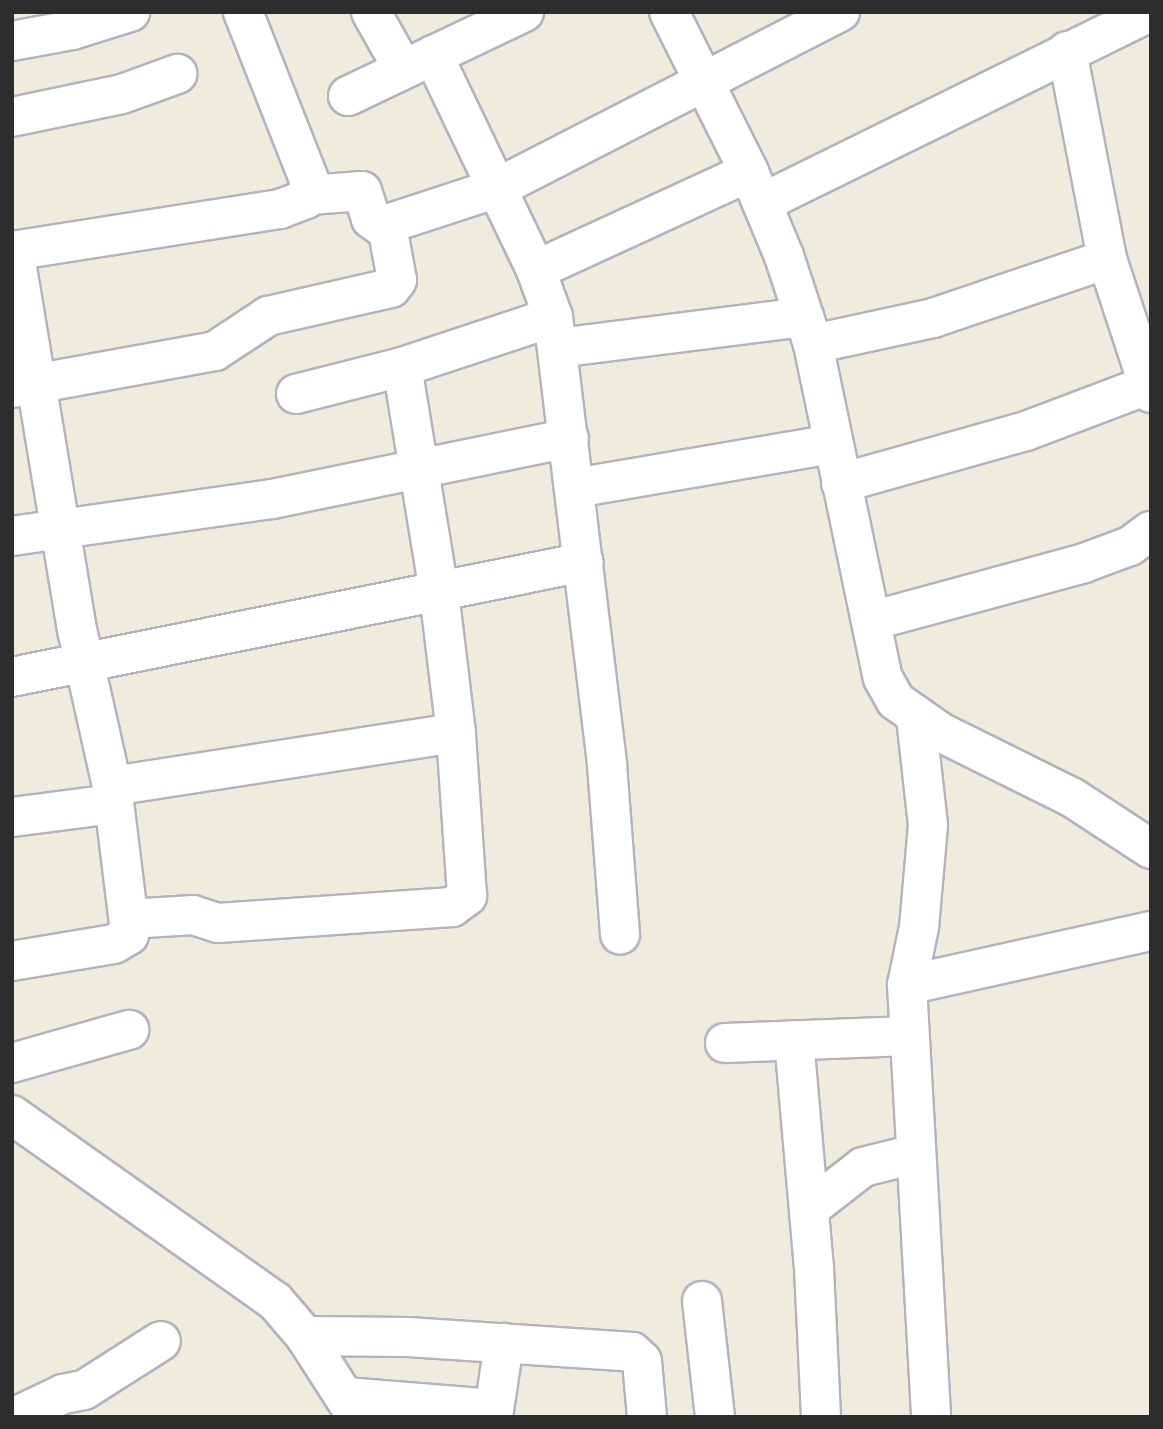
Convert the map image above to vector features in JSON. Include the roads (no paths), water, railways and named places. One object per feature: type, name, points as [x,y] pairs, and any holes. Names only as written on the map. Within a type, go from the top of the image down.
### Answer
[{"type":"street","points":[[12,41],[82,27],[130,12]]},
{"type":"street","points":[[243,12],[310,182],[310,195]]},
{"type":"street","points":[[371,12],[418,62],[497,188],[536,270],[556,332],[607,765],[620,935]]},
{"type":"street","points":[[348,96],[524,12]]},
{"type":"street","points":[[669,12],[755,188],[808,331],[883,678],[896,701],[916,718],[1073,798],[1151,849]]},
{"type":"street","points":[[12,961],[119,942],[129,935],[112,795],[83,660],[60,527],[24,385],[13,251],[280,209],[310,195],[362,191],[374,223],[387,226],[497,188],[840,12]]},
{"type":"street","points":[[536,270],[755,188],[1067,51],[1102,22],[1150,12]]},
{"type":"street","points":[[841,484],[1026,430],[1149,389],[1107,259],[1067,51]]},
{"type":"street","points":[[12,117],[122,94],[177,74]]},
{"type":"street","points":[[24,385],[215,351],[268,316],[391,288],[397,276],[387,226]]},
{"type":"street","points":[[296,394],[556,332],[808,331],[933,318],[1107,259]]},
{"type":"street","points":[[129,919],[193,915],[218,923],[457,906],[468,891],[456,733],[439,592],[402,367]]},
{"type":"street","points":[[12,536],[60,527],[272,499],[569,438]]},
{"type":"street","points":[[575,488],[833,444]]},
{"type":"street","points":[[871,621],[1084,564],[1130,546],[1151,531]]},
{"type":"street","points":[[12,677],[83,660],[584,562]]},
{"type":"street","points":[[916,718],[928,825],[919,927],[907,985],[931,1417]]},
{"type":"street","points":[[12,817],[112,795],[456,733]]},
{"type":"street","points":[[919,927],[963,973]]},
{"type":"street","points":[[907,985],[1151,931]]},
{"type":"street","points":[[12,1063],[129,1030]]},
{"type":"street","points":[[725,1043],[909,1036]]},
{"type":"street","points":[[794,1040],[809,1209],[821,1417]]},
{"type":"street","points":[[12,1115],[275,1301],[305,1336],[351,1407],[493,1413],[504,1343]]},
{"type":"street","points":[[809,1209],[863,1167],[915,1154]]},
{"type":"street","points":[[702,1301],[715,1417]]},
{"type":"street","points":[[305,1336],[504,1343],[637,1353],[642,1361],[647,1417]]},
{"type":"street","points":[[15,1417],[63,1394],[90,1404],[161,1341]]}]
